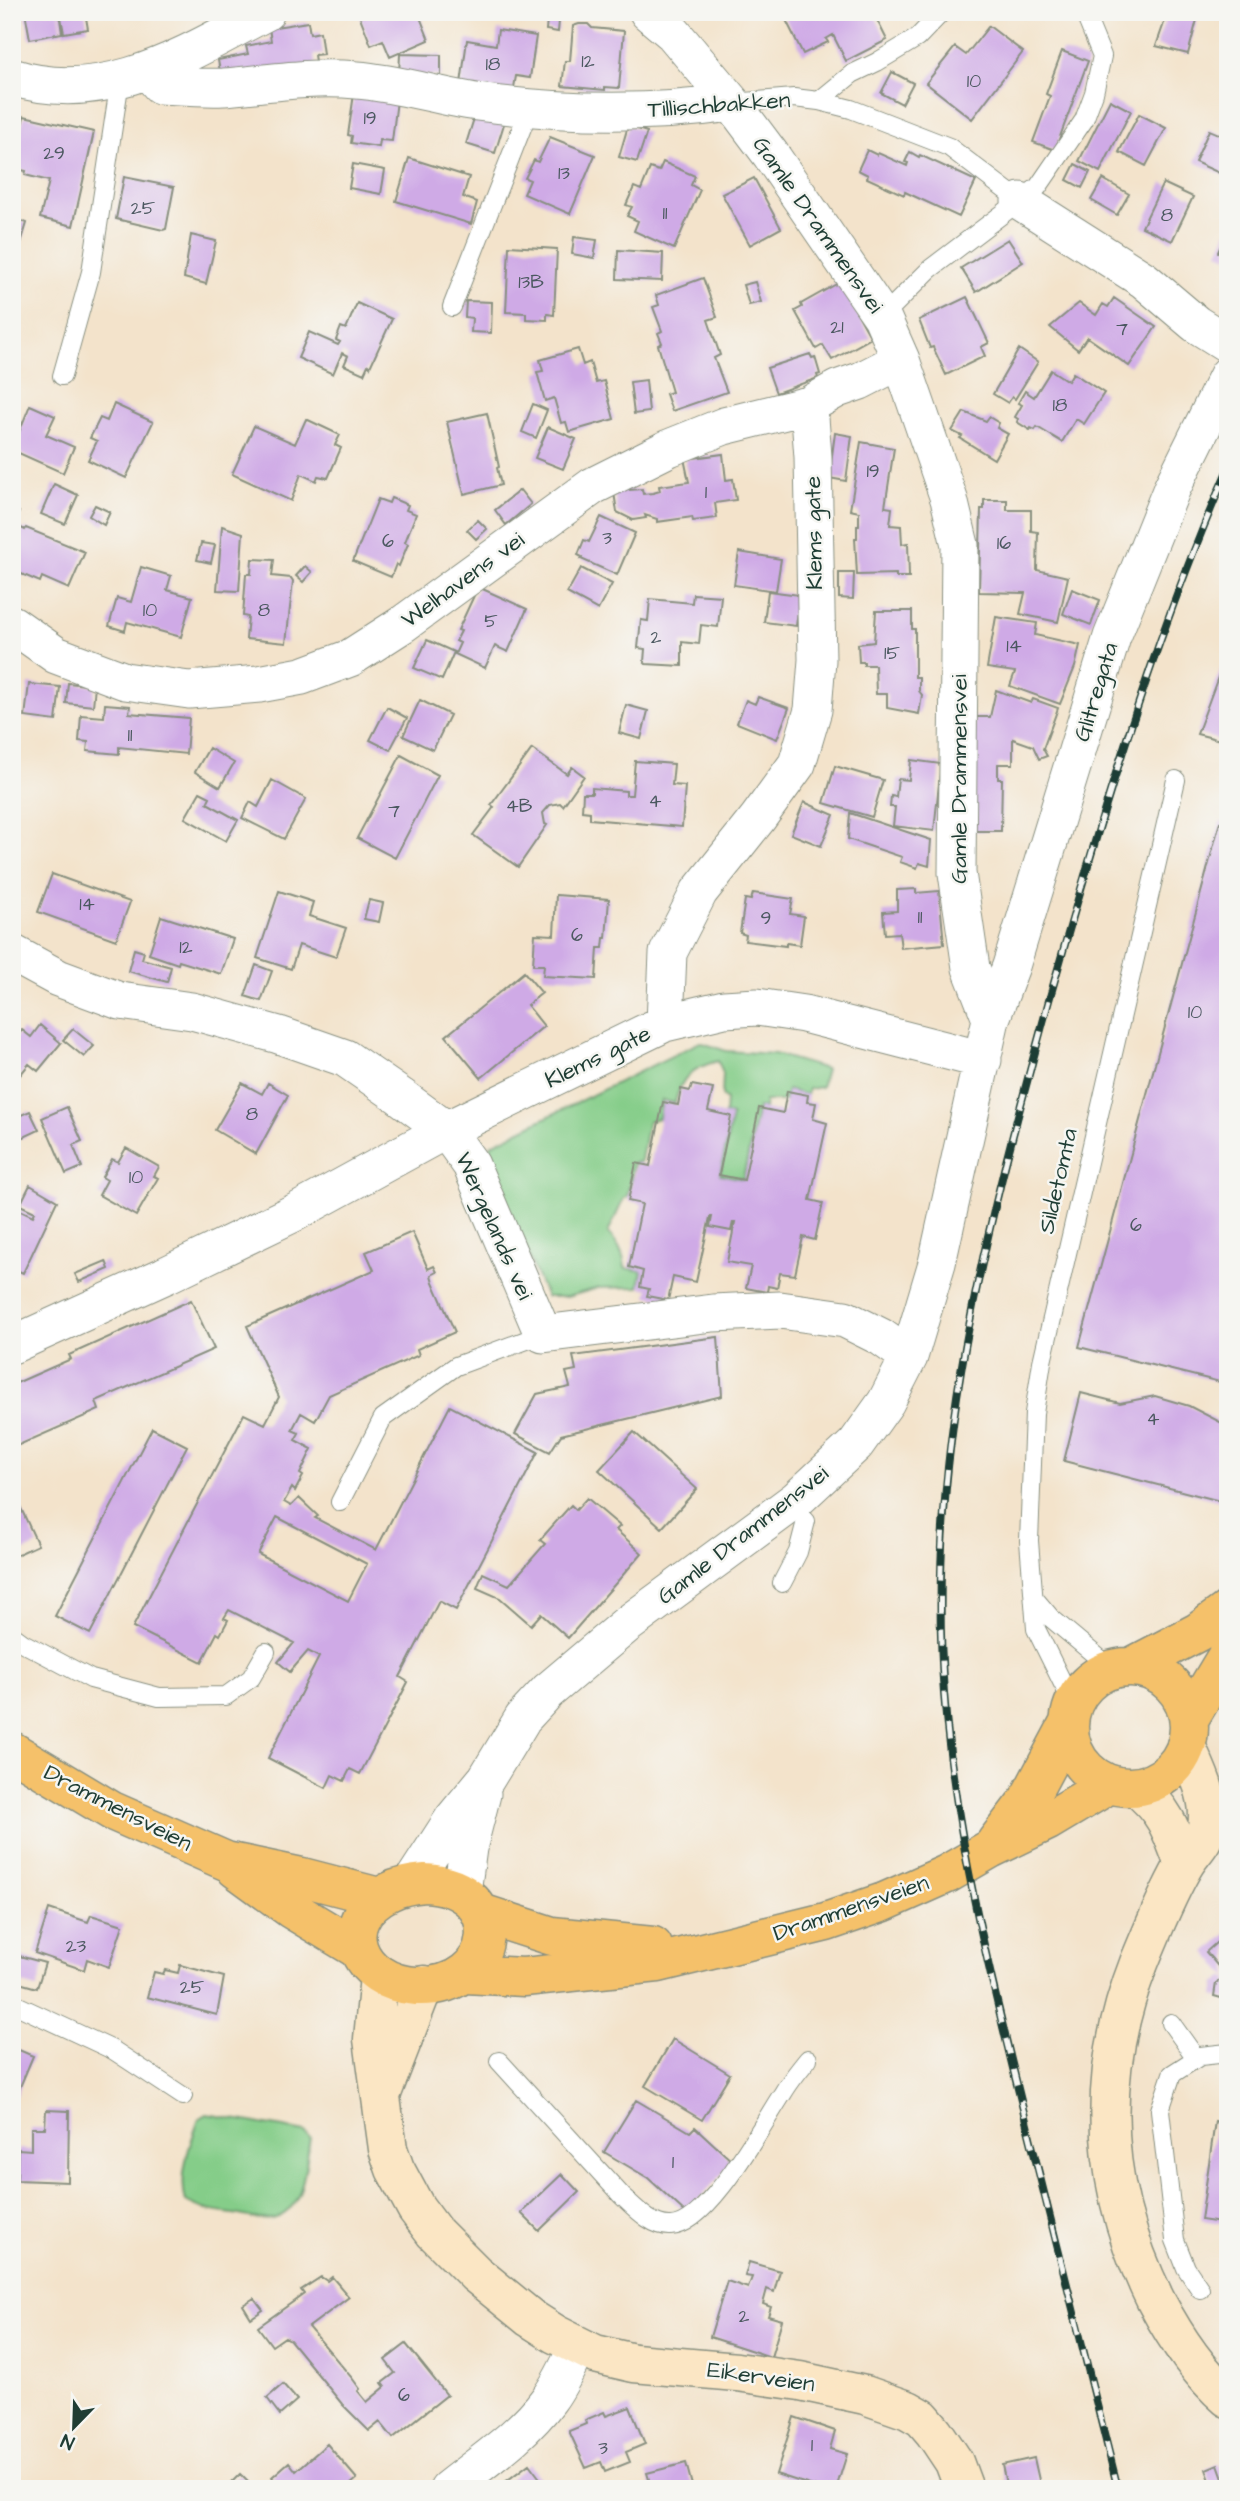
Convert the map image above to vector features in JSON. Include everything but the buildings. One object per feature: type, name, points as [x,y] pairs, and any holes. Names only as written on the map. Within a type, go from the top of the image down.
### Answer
[{"type":"main road","points":[[1184,1865],[1175,1839],[1151,1798],[1096,1778],[1084,1768],[1070,1741],[1070,1715],[1083,1687],[1093,1677],[1123,1667],[1198,1632],[1228,1610]]},
{"type":"main road","points":[[1123,1786],[1149,1784],[1172,1769],[1228,1654]]},
{"type":"main road","points":[[1123,1667],[1147,1669],[1171,1683],[1180,1693],[1205,1794],[1208,1824],[1205,1837],[1184,1865],[1139,1963],[1122,2014],[1111,2068],[1109,2128],[1116,2187],[1124,2221],[1147,2282],[1163,2315],[1199,2371],[1228,2398]]},
{"type":"main road","name":"Drammensveien","points":[[990,1849],[1028,1800],[1070,1715]]},
{"type":"main road","name":"Drammensveien","points":[[12,1751],[112,1811],[226,1861],[302,1877],[395,1891]]},
{"type":"main road","name":"Drammensveien","points":[[465,1974],[524,1977],[658,1963],[766,1938],[864,1909],[926,1884],[990,1849],[1123,1786]]},
{"type":"main road","name":"Drammensveien","points":[[226,1861],[369,1963]]},
{"type":"main road","points":[[439,1884],[472,1903],[485,1924],[484,1947],[480,1957],[465,1974],[445,1982],[424,1985],[396,1983],[369,1963],[357,1940],[360,1920],[365,1912],[395,1891],[439,1884]]},
{"type":"main road","name":"Drammensveien","points":[[472,1903],[552,1936],[704,1951]]},
{"type":"main road","name":"Eikerveien","points":[[369,1963],[373,2039],[384,2130],[395,2168],[416,2208],[434,2232],[476,2274],[530,2318],[596,2354],[634,2363],[737,2372],[834,2387],[908,2410],[922,2418],[934,2432],[954,2462],[964,2489]]},
{"type":"main road","name":"Eikerveien","points":[[381,2095],[424,1985]]},
{"type":"street","points":[[12,77],[27,82],[74,87],[134,76],[266,12]]},
{"type":"street","name":"Gamle Drammensvei","points":[[395,1891],[486,1779],[523,1718],[548,1690],[625,1626],[796,1500],[856,1444],[886,1402],[909,1357],[937,1263],[991,1019],[971,968],[957,873],[960,545],[949,499],[901,360],[883,317],[772,155],[732,103],[673,33],[648,12]]},
{"type":"street","name":"Tillischbakken","points":[[134,76],[160,85],[223,87],[284,79],[357,79],[476,102],[618,112],[686,110],[732,103]]},
{"type":"street","name":"Tillischbakken","points":[[1020,201],[1144,280],[1196,324],[1228,344]]},
{"type":"street","name":"Welhavens vei","points":[[12,624],[56,655],[125,681],[189,690],[259,684],[302,676],[350,658],[403,624],[593,486],[669,448],[724,426],[809,405],[901,360]]},
{"type":"street","name":"Glitregata","points":[[991,1019],[1011,966],[1112,636],[1172,488],[1228,375]]},
{"type":"street","name":"Klems gate","points":[[12,1345],[296,1212],[446,1130],[665,1023],[668,953],[699,892],[797,764],[813,710],[817,660],[813,457],[809,405]]},
{"type":"street","name":"Wergelands vei","points":[[12,953],[58,978],[120,1001],[192,1011],[279,1035],[345,1058],[446,1130],[471,1165],[543,1334]]},
{"type":"street","points":[[665,1023],[724,1009],[757,1007],[804,1014],[983,1060]]},
{"type":"street","points":[[543,1334],[713,1313],[780,1310],[845,1319],[881,1337],[909,1357]]},
{"type":"street","name":"Gamle Drammensvei","points":[[472,1903],[468,1849],[486,1779]]},
{"type":"street","points":[[448,2489],[516,2435],[541,2409],[561,2380],[578,2346]]},
{"type":"lane","points":[[819,101],[852,74],[917,38],[942,12]]},
{"type":"lane","points":[[883,317],[930,269],[1038,187],[1084,120],[1102,56],[1084,12]]},
{"type":"lane","points":[[62,376],[91,272],[134,76]]},
{"type":"lane","name":"Tillischbakken","points":[[732,103],[794,98],[819,101],[875,117],[949,147],[1020,201]]},
{"type":"lane","points":[[452,307],[530,107]]},
{"type":"lane","name":"Sildetomta","points":[[1070,1715],[1036,1629],[1030,1529],[1034,1413],[1042,1362],[1176,780]]},
{"type":"lane","points":[[340,1502],[383,1418],[456,1366],[543,1334]]},
{"type":"lane","points":[[782,1583],[798,1552],[806,1521]]},
{"type":"lane","points":[[1034,1598],[1051,1618],[1123,1667]]},
{"type":"lane","points":[[12,1635],[92,1679],[159,1697],[226,1696],[251,1678],[266,1652]]},
{"type":"lane","points":[[12,2003],[113,2050],[183,2096]]},
{"type":"lane","points":[[1171,2023],[1196,2058]]},
{"type":"lane","points":[[1200,2289],[1186,2268],[1175,2240],[1160,2110],[1172,2074],[1196,2058],[1228,2053]]},
{"type":"lane","points":[[499,2061],[622,2196],[642,2214],[660,2225],[670,2227],[690,2220],[710,2200],[732,2173],[783,2092],[808,2059]]},
{"type":"green space","points":[[700,1042],[726,1051],[775,1054],[826,1069],[821,1087],[808,1089],[807,1095],[787,1090],[785,1101],[765,1101],[764,1108],[758,1108],[743,1179],[720,1174],[732,1116],[725,1114],[723,1074],[718,1061],[695,1070],[684,1080],[675,1103],[662,1100],[659,1118],[648,1121],[641,1160],[639,1163],[634,1162],[627,1197],[624,1198],[608,1233],[620,1249],[625,1268],[642,1271],[639,1287],[598,1288],[567,1297],[546,1297],[497,1180],[488,1154],[492,1144]]},
{"type":"green space","points":[[207,2114],[305,2132],[310,2138],[302,2186],[291,2207],[283,2215],[260,2219],[205,2209],[186,2201],[183,2181],[186,2160],[199,2119]]},
{"type":"railway","points":[[1118,2489],[999,2009],[965,1852],[956,1800],[944,1693],[940,1604],[944,1517],[952,1430],[983,1259],[1048,1004],[1107,801],[1151,667],[1228,469]]}]
